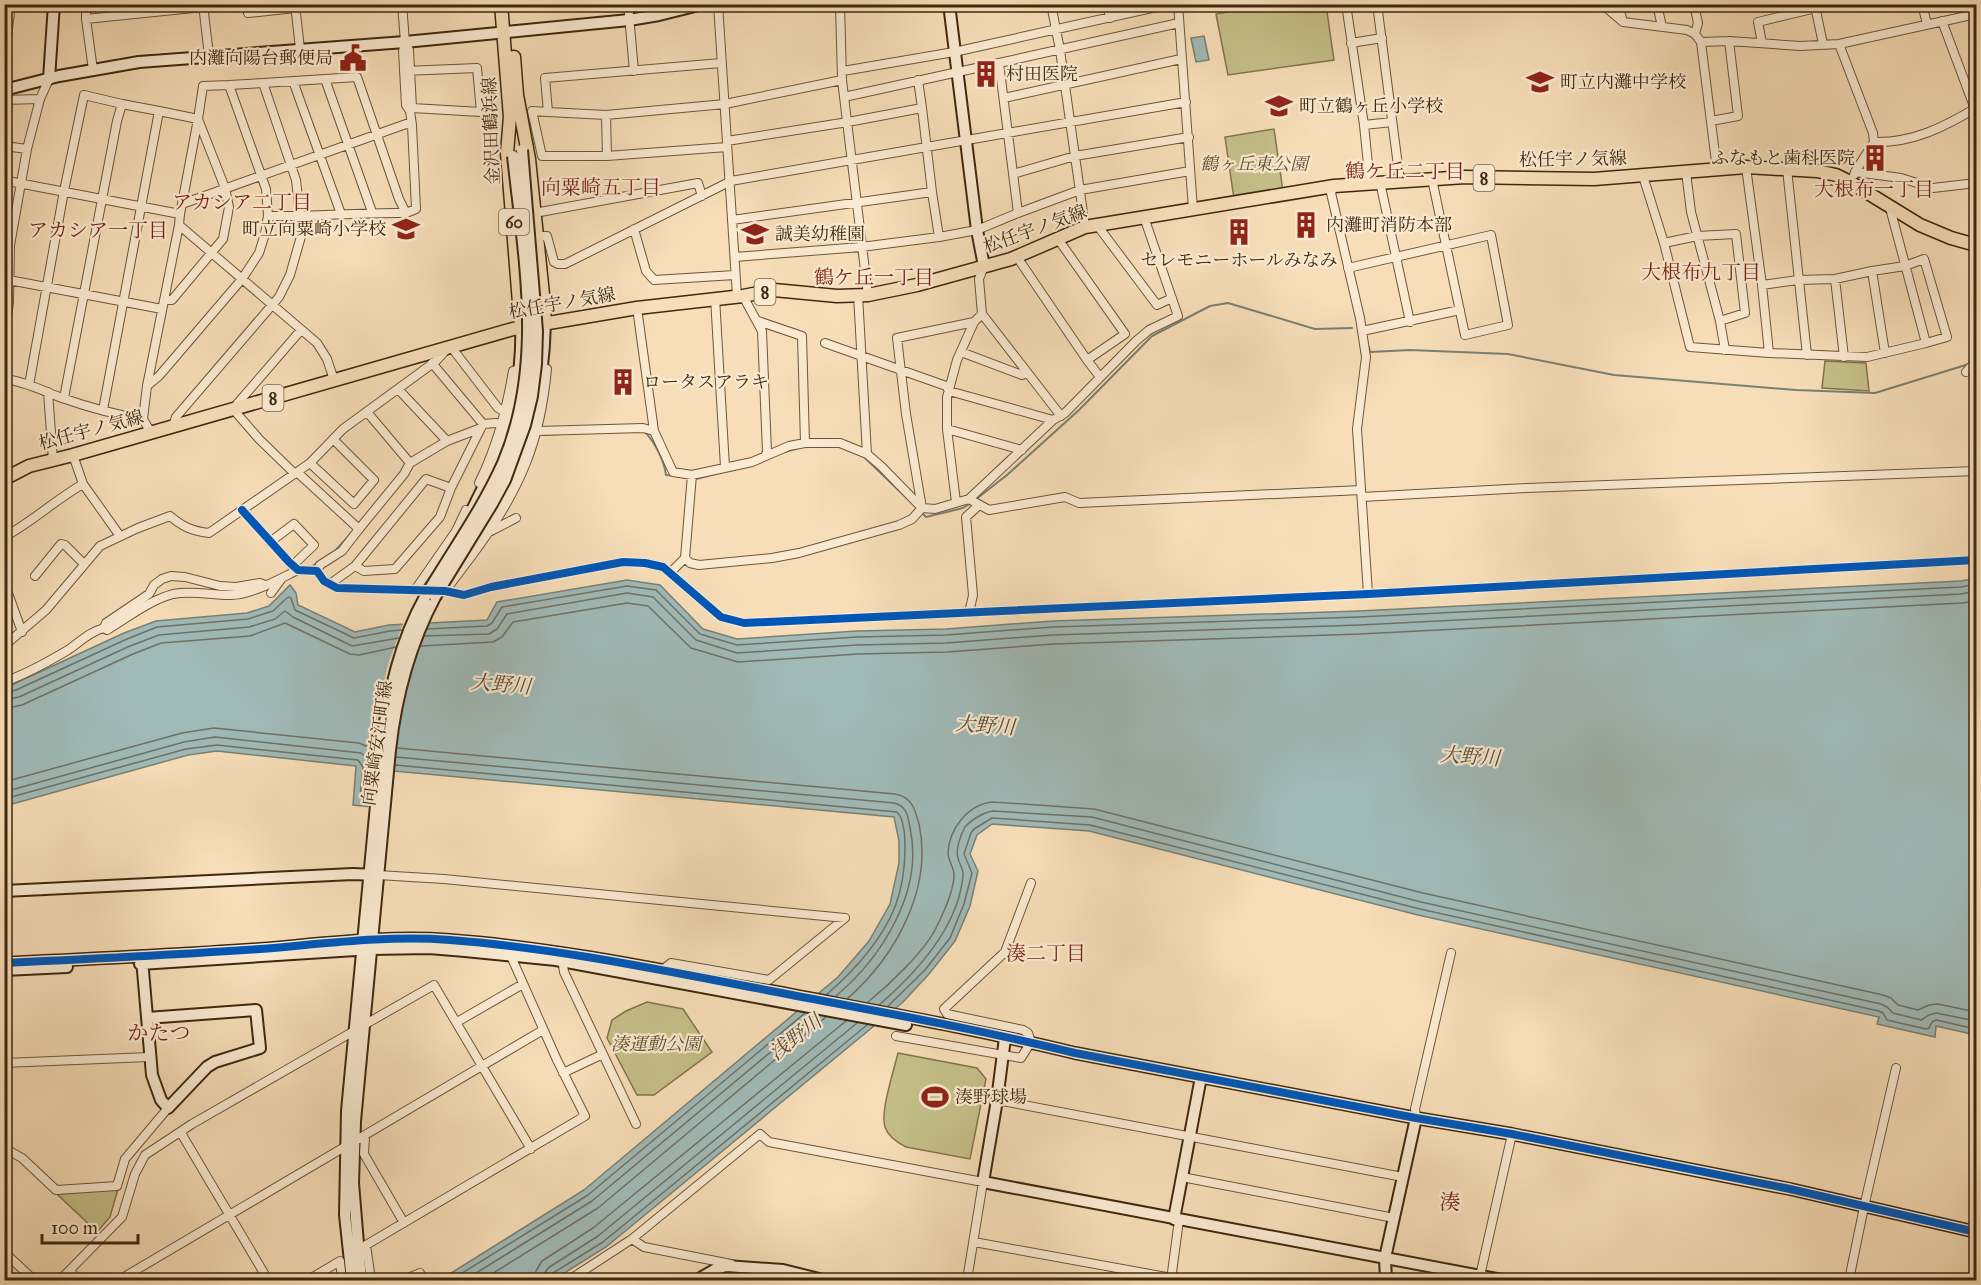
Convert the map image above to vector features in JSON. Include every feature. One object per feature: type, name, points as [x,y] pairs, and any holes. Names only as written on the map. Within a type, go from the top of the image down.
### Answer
[{"type":"main road","name":"金沢田鶴浜線","points":[[501,4],[529,159],[545,323]]},
{"type":"main road","name":"金沢田鶴浜線","points":[[509,4],[507,32],[510,117],[507,153],[521,328]]},
{"type":"main road","name":"松任宇ノ気線","points":[[4,479],[29,466],[521,328],[637,308],[774,290],[837,296],[863,295],[917,285],[1017,257],[1091,226],[1334,186],[1465,177],[1593,179],[1746,167],[1817,171],[1853,177],[1890,208],[1920,225],[1951,238],[1977,245]]},
{"type":"street","points":[[4,45],[6,45],[11,4]]},
{"type":"street","points":[[4,338],[10,245],[27,149],[40,99],[49,79],[54,4]]},
{"type":"street","points":[[86,4],[93,70]]},
{"type":"street","points":[[247,4],[248,13],[295,6],[300,50]]},
{"type":"street","points":[[268,216],[406,213],[416,209],[411,110],[406,105],[407,71],[403,51],[405,42],[402,4]]},
{"type":"street","points":[[628,4],[634,71]]},
{"type":"street","points":[[4,90],[139,62],[405,42],[629,20],[703,4]]},
{"type":"street","points":[[718,4],[731,181],[729,189],[735,275],[740,296],[758,321],[762,331],[766,392],[767,452],[765,456]]},
{"type":"street","points":[[840,4],[842,75],[861,247],[862,357],[867,454]]},
{"type":"street","points":[[949,4],[977,230],[984,266],[978,279],[982,314],[1061,416]]},
{"type":"street","points":[[1051,4],[1060,50],[1080,190],[1091,226],[1157,305],[1172,298]]},
{"type":"street","points":[[1107,4],[1110,18]]},
{"type":"street","points":[[922,108],[727,144],[607,156],[542,156],[532,111],[606,115],[725,104],[842,75],[1056,31],[1142,8],[1170,4]]},
{"type":"street","points":[[1178,4],[1193,209]]},
{"type":"street","points":[[1346,4],[1375,183],[1396,256],[1410,322]]},
{"type":"street","points":[[1377,4],[1400,181]]},
{"type":"street","points":[[1602,4],[1623,22],[1687,30],[1695,34],[1701,42],[1716,170]]},
{"type":"street","points":[[1618,4],[1623,22]]},
{"type":"street","points":[[1657,4],[1662,27]]},
{"type":"street","points":[[1694,4],[1698,22],[1695,34]]},
{"type":"street","points":[[1762,43],[1758,22],[1815,6],[1833,4]]},
{"type":"street","points":[[1922,4],[1927,24]]},
{"type":"street","points":[[86,19],[203,6],[209,56]]},
{"type":"street","points":[[1815,6],[1823,44]]},
{"type":"street","points":[[1701,42],[1729,41],[1800,46],[1839,44],[1977,14]]},
{"type":"street","points":[[1874,142],[1894,142],[1929,132],[1976,109],[1942,21]]},
{"type":"street","points":[[844,97],[1179,23]]},
{"type":"street","points":[[1351,43],[1382,38]]},
{"type":"street","points":[[1711,121],[1738,116],[1729,41]]},
{"type":"street","points":[[1839,44],[1873,133],[1874,142],[1853,177],[1901,178],[1933,188],[1977,183]]},
{"type":"street","points":[[1004,98],[1181,59]]},
{"type":"street","points":[[548,112],[545,78],[721,63]]},
{"type":"street","points":[[999,63],[1018,213]]},
{"type":"street","points":[[407,71],[477,68],[481,112],[411,110]]},
{"type":"street","points":[[151,433],[143,419],[147,386],[179,225],[203,86],[357,77],[399,199],[406,213]]},
{"type":"street","points":[[325,79],[372,212]]},
{"type":"street","points":[[918,80],[939,237]]},
{"type":"street","points":[[294,81],[341,214]]},
{"type":"street","points":[[173,426],[176,417],[279,297],[291,275],[298,252],[302,233],[299,195],[263,83]]},
{"type":"street","points":[[147,386],[159,376],[242,279],[259,253],[268,216],[266,189],[229,85]]},
{"type":"street","points":[[29,385],[84,95],[198,119]]},
{"type":"street","name":"向粟崎安江町線","points":[[517,95],[518,153]]},
{"type":"street","points":[[4,100],[40,99]]},
{"type":"street","points":[[537,236],[545,235],[549,238],[554,262],[561,265],[731,181],[1186,102]]},
{"type":"street","points":[[64,398],[122,104]]},
{"type":"street","points":[[103,410],[159,111]]},
{"type":"street","points":[[606,115],[607,156]]},
{"type":"street","name":"向粟崎安江町線","points":[[356,1275],[350,1144],[356,1100],[359,1028],[375,856],[400,687],[411,649],[424,617],[452,560],[487,513],[505,480],[522,435],[532,396],[537,331],[535,294],[518,153],[510,117]]},
{"type":"street","points":[[165,300],[172,300],[212,254],[223,239],[227,222],[229,207],[225,188],[198,119]]},
{"type":"street","points":[[1364,125],[1392,122]]},
{"type":"street","points":[[182,204],[406,124],[412,125]]},
{"type":"street","points":[[1013,174],[1075,156],[1189,137]]},
{"type":"street","points":[[4,146],[27,149]]},
{"type":"street","points":[[1746,167],[1769,353]]},
{"type":"street","points":[[1787,169],[1807,355]]},
{"type":"street","points":[[735,257],[861,247],[977,230],[1080,190],[1190,171]]},
{"type":"street","points":[[1686,172],[1691,212],[1720,321],[1725,350]]},
{"type":"street","points":[[1643,176],[1664,243],[1690,347],[1867,357],[1947,337],[1924,259],[1905,266],[1835,279],[1798,280],[1762,285]]},
{"type":"street","points":[[1348,268],[1446,244],[1491,235],[1508,325],[1465,335],[1460,310],[1446,244],[1432,179]]},
{"type":"street","points":[[4,182],[21,183],[180,214]]},
{"type":"street","points":[[540,212],[698,183],[702,196]]},
{"type":"street","points":[[1334,186],[1331,193],[1362,331],[1366,361],[1357,429],[1368,594]]},
{"type":"street","points":[[732,220],[932,192]]},
{"type":"street","points":[[4,203],[8,216],[15,217]]},
{"type":"street","points":[[1890,208],[1926,343]]},
{"type":"street","points":[[969,613],[973,595],[966,517],[973,502],[1022,450],[1053,420],[1061,416],[1132,345],[1149,330],[1178,316],[1144,217]]},
{"type":"street","points":[[179,225],[317,343],[327,359],[334,380]]},
{"type":"street","points":[[634,229],[646,271],[654,280],[735,275]]},
{"type":"street","points":[[1664,243],[1697,236],[1736,234],[1745,313],[1720,321]]},
{"type":"street","points":[[1058,239],[1132,345]]},
{"type":"street","points":[[1017,257],[1100,377]]},
{"type":"street","points":[[1872,271],[1885,353]]},
{"type":"street","points":[[1835,279],[1844,357]]},
{"type":"street","points":[[9,280],[162,309]]},
{"type":"street","points":[[715,298],[725,467]]},
{"type":"street","points":[[637,308],[654,431],[672,472],[692,475],[752,462],[789,446],[805,442],[840,442],[867,454],[881,466],[920,510]]},
{"type":"street","points":[[1362,331],[1460,310]]},
{"type":"street","points":[[956,502],[947,429],[949,391],[961,351],[974,322],[982,314]]},
{"type":"street","points":[[758,321],[802,336],[805,442]]},
{"type":"street","points":[[920,510],[897,338],[974,322]]},
{"type":"street","points":[[452,560],[488,528],[527,441],[537,405],[545,323]]},
{"type":"street","points":[[452,560],[504,437],[515,394],[521,328]]},
{"type":"street","points":[[301,330],[237,404],[236,409],[259,439],[358,527]]},
{"type":"street","points":[[1087,360],[1125,334]]},
{"type":"street","points":[[825,344],[946,386],[949,391],[1053,420]]},
{"type":"street","points":[[4,646],[46,610],[100,546],[170,516],[182,527],[209,533],[310,464],[343,429],[451,347],[498,408],[505,412]]},
{"type":"street","points":[[961,351],[1022,375],[1028,373]]},
{"type":"street","points":[[1966,372],[1977,361]]},
{"type":"street","points":[[432,363],[482,426]]},
{"type":"street","points":[[445,591],[505,507],[526,463],[543,403],[548,369],[542,367]]},
{"type":"street","points":[[415,590],[456,531],[493,453],[502,425],[513,371],[518,370]]},
{"type":"street","points":[[4,379],[17,380],[64,398],[143,419]]},
{"type":"street","points":[[398,389],[447,441]]},
{"type":"street","points":[[48,392],[53,460]]},
{"type":"street","points":[[367,412],[410,463]]},
{"type":"street","points":[[4,442],[7,422]]},
{"type":"street","points":[[316,571],[320,565],[342,551],[358,527],[404,474],[410,463],[447,441],[482,426],[496,423],[502,425]]},
{"type":"street","points":[[355,566],[364,571],[395,569],[440,517],[482,426]]},
{"type":"street","points":[[537,430],[643,428],[654,431]]},
{"type":"street","points":[[947,429],[1022,450]]},
{"type":"street","points":[[310,464],[354,504],[374,480],[333,439]]},
{"type":"street","points":[[73,455],[83,484],[120,536]]},
{"type":"street","points":[[685,558],[690,563],[699,565],[799,553],[899,525],[912,519],[920,510],[935,509],[956,502],[973,502],[989,510],[1065,497],[1079,503],[1977,471]]},
{"type":"street","points":[[670,573],[685,558],[692,475]]},
{"type":"street","points":[[330,584],[355,566],[426,479],[451,489]]},
{"type":"street","points":[[4,537],[22,528],[63,495],[83,484]]},
{"type":"street","points":[[242,510],[296,567],[316,571],[324,581],[337,588],[445,591],[464,595],[491,587],[623,562],[645,563],[663,567],[721,617],[744,623],[1368,594],[1977,560]]},
{"type":"street","points":[[488,528],[516,518]]},
{"type":"street","points":[[4,682],[36,668],[94,631],[104,628],[107,630],[172,594],[197,592],[229,596],[242,594],[265,585],[296,567],[314,544],[294,524],[270,542]]},
{"type":"street","points":[[35,576],[61,544],[65,545],[84,564]]},
{"type":"street","points":[[104,628],[106,623],[149,594],[154,585],[171,576],[185,577],[220,586],[236,587],[260,583],[265,585]]},
{"type":"street","points":[[271,593],[282,577]]},
{"type":"street","points":[[4,582],[22,632]]},
{"type":"street","points":[[4,891],[374,874],[845,918],[793,958],[769,980],[671,963],[661,971]]},
{"type":"street","points":[[1030,883],[1005,952],[944,1009],[947,1014],[1023,1030],[1028,1033],[1030,1045]]},
{"type":"street","points":[[4,970],[448,940],[509,951],[661,971],[890,1018],[1004,1045]]},
{"type":"street","points":[[371,1281],[366,1245],[585,1116],[543,1030],[509,951]]},
{"type":"street","points":[[1386,1281],[1385,1258],[1416,1118],[1415,1109],[1451,953]]},
{"type":"street","points":[[562,957],[799,1000]]},
{"type":"street","points":[[562,957],[564,972],[636,1124]]},
{"type":"street","points":[[4,963],[142,960]]},
{"type":"street","points":[[142,960],[149,1057],[156,1088],[161,1100],[168,1107]]},
{"type":"street","points":[[457,1022],[523,984]]},
{"type":"street","points":[[60,1281],[122,1217],[135,1174],[145,1155],[192,1124],[434,985],[531,1149]]},
{"type":"street","points":[[4,1148],[22,1158],[56,1190],[117,1186],[125,1159],[199,1073],[214,1062],[260,1048],[256,1010],[147,1018]]},
{"type":"street","points":[[119,1281],[543,1030]]},
{"type":"street","points":[[896,1036],[1030,1045],[1075,1053],[1790,1188],[1977,1232]]},
{"type":"street","points":[[967,1281],[1004,1045]]},
{"type":"street","points":[[563,1073],[603,1054]]},
{"type":"street","points":[[4,1063],[149,1057]]},
{"type":"street","points":[[1849,1281],[1896,1068]]},
{"type":"street","points":[[1171,1279],[1182,1177],[1201,1077]]},
{"type":"street","points":[[997,1100],[1403,1177]]},
{"type":"street","points":[[181,1133],[268,1281]]},
{"type":"street","points":[[569,1281],[632,1239],[760,1134],[769,1142],[1502,1281]]},
{"type":"street","points":[[1480,1276],[1512,1134]]},
{"type":"street","points":[[365,1136],[363,1154],[404,1223]]},
{"type":"street","points":[[1182,1177],[1394,1218]]},
{"type":"street","points":[[632,1239],[644,1247],[741,1266]]},
{"type":"street","points":[[974,1242],[1183,1281]]},
{"type":"street","points":[[4,1252],[34,1281]]},
{"type":"street","points":[[308,1281],[340,1261],[342,1281]]},
{"type":"street","points":[[697,1281],[716,1269],[726,1266],[783,1270],[823,1281]]},
{"type":"street","points":[[70,1270],[77,1281]]},
{"type":"street","points":[[403,1281],[420,1273]]},
{"type":"green space","points":[[1267,5],[1326,5],[1334,60],[1228,75],[1216,14]]},
{"type":"green space","name":"鶴ヶ丘東公園","points":[[1274,129],[1283,191],[1234,199],[1225,137]]},
{"type":"green space","points":[[1825,361],[1866,363],[1869,391],[1822,388]]},
{"type":"green space","name":"湊運動公園","points":[[647,1002],[683,1009],[712,1052],[654,1095],[637,1095],[607,1038],[612,1020]]},
{"type":"green space","name":"湊野球場","points":[[898,1053],[977,1068],[986,1079],[970,1159],[906,1147],[888,1133],[885,1127],[884,1112]]},
{"type":"green space","points":[[118,1189],[110,1217],[97,1232],[57,1194]]},
{"type":"water","points":[[1204,36],[1209,60],[1196,62],[1191,38]]},
{"type":"water","points":[[1976,578],[1976,1035],[1936,1026],[1935,1037],[1877,1024],[1879,1017],[1418,915],[1089,831],[992,824],[977,835],[970,854],[978,871],[970,906],[955,941],[903,1002],[606,1247],[553,1280],[440,1280],[584,1190],[838,977],[869,941],[890,904],[899,863],[899,841],[894,817],[394,771],[390,814],[373,807],[353,805],[356,766],[217,751],[188,755],[5,806],[5,688],[124,633],[156,621],[247,613],[269,606],[290,585],[296,593],[298,605],[355,632],[389,625],[487,620],[497,602],[627,580],[660,585],[703,629],[737,639],[857,631],[946,629],[1053,621],[1359,611],[1961,581]]},
{"type":"pier","points":[[427,620],[416,645],[372,810],[368,809],[378,707],[388,664],[404,621]]},
{"type":"waterway","points":[[975,500],[1007,475],[1079,410],[1152,336],[1210,306],[1228,303],[1315,329],[1352,328]]},
{"type":"waterway","points":[[1369,347],[1370,352],[1410,350],[1508,354],[1614,375],[1796,390],[1875,393],[1969,364]]},
{"type":"waterway","points":[[644,431],[658,451],[666,475],[676,476]]},
{"type":"waterway","points":[[542,435],[560,434]]},
{"type":"waterway","points":[[785,452],[799,448]]},
{"type":"waterway","points":[[862,455],[914,505]]},
{"type":"waterway","points":[[752,466],[763,461]]},
{"type":"waterway","points":[[696,479],[723,472]]},
{"type":"waterway","points":[[921,512],[926,517],[963,508],[971,503]]},
{"type":"waterway","points":[[336,550],[352,532]]},
{"type":"waterway","points":[[311,567],[321,560]]},
{"type":"cycle path","points":[[242,510],[298,570],[317,571],[324,581],[337,588],[445,591],[464,595],[491,587],[623,562],[645,563],[663,567],[721,617],[744,623],[1368,594],[1976,560]]},
{"type":"cycle path","points":[[4,963],[402,939],[450,940],[529,948],[608,960],[960,1027],[1075,1053],[1512,1134],[1790,1189],[1976,1232]]},
{"type":"place","name":"内灘向陽台郵便局","points":[[353,58]]},
{"type":"place","name":"村田医院","points":[[986,74]]},
{"type":"place","name":"町立内灘中学校","points":[[1540,82]]},
{"type":"place","name":"町立鶴ヶ丘小学校","points":[[1279,106]]},
{"type":"place","name":"ふなもと歯科医院","points":[[1875,158]]},
{"type":"place","name":"内灘町消防本部","points":[[1306,225]]},
{"type":"place","name":"町立向粟崎小学校","points":[[406,229]]},
{"type":"place","name":"セレモニーホールみなみ","points":[[1239,232]]},
{"type":"place","name":"誠美幼稚園","points":[[755,234]]},
{"type":"place","name":"ロータスアラキ","points":[[623,382]]},
{"type":"place","name":"湊野球場","points":[[935,1097]]},
{"type":"district","name":"鶴ケ丘二丁目","points":[[1405,171]]},
{"type":"district","name":"向粟崎五丁目","points":[[601,187]]},
{"type":"district","name":"大根布一丁目","points":[[1874,189]]},
{"type":"district","name":"アカシア二丁目","points":[[242,202]]},
{"type":"district","name":"アカシア一丁目","points":[[98,230]]},
{"type":"district","name":"大根布九丁目","points":[[1701,272]]},
{"type":"district","name":"鶴ケ丘一丁目","points":[[874,277]]},
{"type":"district","name":"湊二丁目","points":[[1046,953]]},
{"type":"district","name":"かたつ","points":[[159,1033]]},
{"type":"district","name":"湊","points":[[1450,1202]]},
{"type":"water label","name":"大野川","points":[[501,684]]},
{"type":"water label","name":"大野川","points":[[985,725]]},
{"type":"water label","name":"大野川","points":[[1470,756]]},
{"type":"water label","name":"浅野川","points":[[795,1037]]}]
